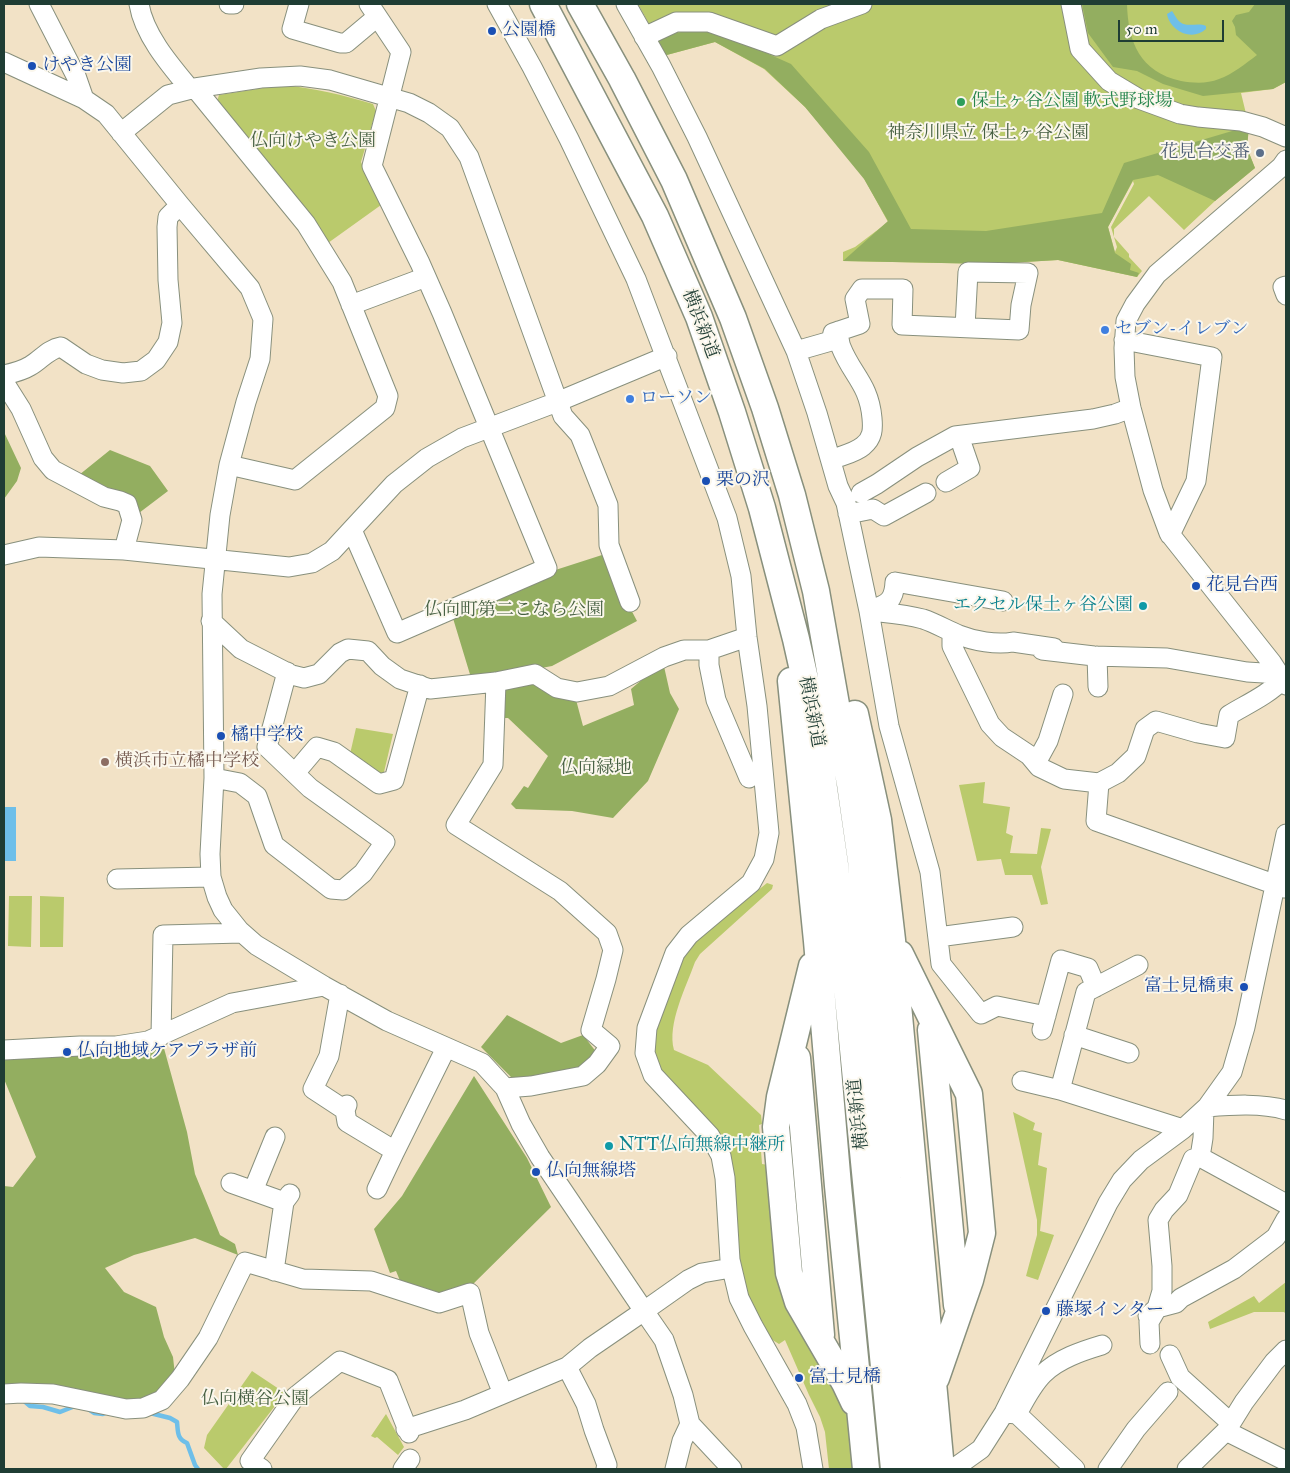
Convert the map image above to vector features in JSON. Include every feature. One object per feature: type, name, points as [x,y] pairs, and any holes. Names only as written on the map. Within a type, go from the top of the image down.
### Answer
[{"type":"highway","name":"横浜新道","points":[[543,4],[655,216],[699,317],[754,482],[779,571],[814,719],[835,864],[894,1469]]},
{"type":"highway","name":"横浜新道","points":[[580,4],[622,79],[674,180],[733,318],[765,408],[792,495],[816,591],[850,784],[861,862],[888,1179],[916,1469]]},
{"type":"highway","points":[[792,495],[832,611],[878,820],[892,940],[941,1469]]},
{"type":"highway","points":[[779,571],[817,941],[838,1186],[866,1469]]},
{"type":"highway","points":[[892,940],[969,1094],[982,1233],[970,1280],[934,1384]]},
{"type":"highway","points":[[817,941],[780,1097],[776,1127],[789,1273],[798,1302],[841,1376],[861,1419]]},
{"type":"highway","points":[[912,978],[945,1354]]},
{"type":"highway","points":[[806,991],[841,1376]]},
{"type":"highway","points":[[930,1014],[958,1316]]},
{"type":"highway","points":[[795,1039],[822,1344]]},
{"type":"street","points":[[39,4],[76,76],[84,99]]},
{"type":"street","points":[[139,4],[145,24],[157,46],[306,224],[342,282],[388,396],[385,408],[295,480],[229,465]]},
{"type":"street","points":[[229,4],[234,4]]},
{"type":"street","points":[[299,4],[292,29],[340,43],[346,43],[373,10],[401,52],[372,166],[426,277],[547,568],[397,633],[352,530]]},
{"type":"street","points":[[496,4],[532,67],[603,207],[636,279],[667,356],[727,518],[740,576],[757,706],[756,787]]},
{"type":"street","points":[[626,4],[661,66],[697,137],[796,351],[817,413],[838,486],[852,502],[873,509],[884,516],[926,493]]},
{"type":"street","points":[[644,37],[676,22],[709,22],[777,46],[821,19],[862,4]]},
{"type":"street","points":[[1071,4],[1080,48],[1109,81],[1139,99],[1180,114],[1241,121],[1263,127],[1286,137]]},
{"type":"street","points":[[4,62],[84,99],[106,114],[250,288],[263,319],[260,359],[229,465],[215,560],[211,621],[214,778],[210,854],[211,877],[223,910],[256,945],[387,1021],[482,1064],[504,1088],[521,1124],[540,1157],[664,1340],[683,1395],[690,1424],[732,1469]]},
{"type":"street","points":[[121,132],[168,95],[193,88],[261,78],[300,76],[330,80],[410,103],[429,113],[450,128],[469,157],[557,402],[563,416],[580,435],[608,505],[609,545],[630,602]]},
{"type":"street","points":[[1284,678],[1170,535],[1153,490],[1131,408],[1125,377],[1124,340],[1126,321],[1135,304],[1157,274],[1281,167],[1286,160]]},
{"type":"street","points":[[4,375],[21,372],[53,348],[61,347],[86,364],[102,370],[123,373],[141,370],[156,360],[168,342],[172,323],[168,280],[167,227],[168,217],[180,205]]},
{"type":"street","points":[[351,305],[426,277]]},
{"type":"street","points":[[1286,286],[1284,287],[1286,295]]},
{"type":"street","points":[[796,351],[831,341],[833,333],[860,324],[855,299],[862,289],[903,289],[902,325],[965,327]]},
{"type":"street","points":[[831,460],[862,447],[872,436],[873,428],[870,403],[865,388],[848,362],[840,345],[838,331]]},
{"type":"street","points":[[1124,340],[1212,356],[1196,481],[1170,535]]},
{"type":"street","points":[[4,555],[39,547],[124,550],[289,568],[312,563],[332,551],[394,484],[427,458],[462,438],[557,402],[667,356]]},
{"type":"street","points":[[4,382],[21,408],[43,458],[53,470],[104,497],[126,504],[132,520],[124,550]]},
{"type":"street","points":[[852,502],[917,457],[959,436],[1093,419],[1131,408]]},
{"type":"street","points":[[946,482],[970,468],[959,436]]},
{"type":"street","points":[[852,502],[868,611],[889,726],[930,872],[941,964],[981,1014],[997,1006],[1044,1023],[1061,960],[1088,968],[1096,987]]},
{"type":"street","points":[[868,611],[888,603],[894,594],[895,582],[1003,601]]},
{"type":"street","points":[[868,611],[924,620],[975,640],[1011,644],[1013,642],[1075,651]]},
{"type":"street","points":[[211,621],[241,649],[287,672],[304,678],[319,674],[340,653],[348,649],[360,650],[368,651],[382,666],[400,679],[430,689],[496,682],[535,674],[557,688],[577,692],[609,686],[664,657],[684,650],[709,650],[747,637]]},
{"type":"street","points":[[952,632],[952,646],[990,724],[1002,737],[1029,755],[1039,767],[1064,779],[1099,783],[1118,773],[1136,756],[1144,729],[1156,721],[1198,733],[1225,738],[1229,715],[1264,695],[1284,678]]},
{"type":"street","points":[[709,650],[709,665],[716,700],[756,787],[769,834],[764,860],[751,883],[689,935],[675,953],[646,1028],[645,1053],[653,1075],[710,1136],[721,1156],[725,1178],[731,1268],[739,1298],[797,1404],[806,1426],[814,1469]]},
{"type":"street","points":[[1042,650],[1097,656],[1167,658],[1284,678]]},
{"type":"street","points":[[1126,653],[1178,656],[1284,678]]},
{"type":"street","points":[[1097,656],[1098,687]]},
{"type":"street","points":[[214,778],[240,783],[256,796],[274,845],[331,889],[343,890],[363,873],[384,842],[310,788],[267,747],[287,672]]},
{"type":"street","points":[[496,682],[493,765],[456,825],[560,890],[607,933],[613,950],[591,1030],[610,1046],[597,1064],[583,1076],[531,1086],[504,1088]]},
{"type":"street","points":[[295,773],[317,747],[334,752],[379,784],[394,780],[420,685]]},
{"type":"street","points":[[1036,764],[1048,741],[1063,694]]},
{"type":"street","points":[[1099,783],[1096,821],[1281,886]]},
{"type":"street","points":[[1010,1413],[1108,1203],[1122,1180],[1141,1160],[1183,1129],[1206,1108],[1232,1072],[1281,886],[1286,834]]},
{"type":"street","points":[[117,880],[211,877]]},
{"type":"street","points":[[938,937],[1013,927]]},
{"type":"street","points":[[161,1036],[163,935],[242,932]]},
{"type":"street","points":[[1060,1090],[1086,992],[1138,965]]},
{"type":"street","points":[[4,1050],[116,1046],[148,1041],[232,1003],[332,990]]},
{"type":"street","points":[[332,990],[329,1056],[313,1089],[346,1107],[347,1122],[395,1151]]},
{"type":"street","points":[[1074,1035],[1129,1053]]},
{"type":"street","points":[[377,1189],[446,1048]]},
{"type":"street","points":[[1022,1081],[1060,1090],[1183,1129]]},
{"type":"street","points":[[1206,1108],[1239,1104],[1286,1110]]},
{"type":"street","points":[[1200,1157],[1206,1108]]},
{"type":"street","points":[[253,1191],[275,1137]]},
{"type":"street","points":[[1150,1344],[1149,1322],[1162,1291],[1158,1220],[1164,1210],[1178,1195],[1193,1159],[1200,1157],[1286,1204]]},
{"type":"street","points":[[231,1183],[253,1191],[287,1198],[274,1271]]},
{"type":"street","points":[[1152,1312],[1176,1303],[1181,1298],[1234,1269],[1276,1237],[1286,1219]]},
{"type":"street","points":[[4,1394],[53,1394],[126,1409],[143,1408],[162,1400],[180,1379],[208,1338],[245,1262],[303,1279],[371,1281],[439,1303],[470,1294],[479,1333],[503,1394]]},
{"type":"street","points":[[262,1469],[250,1461],[295,1397],[340,1361],[388,1380],[408,1431],[465,1410],[566,1367],[688,1280],[702,1273],[731,1268]]},
{"type":"street","points":[[953,1469],[981,1449],[1043,1374],[1062,1360],[1102,1345]]},
{"type":"street","points":[[1187,1469],[1229,1427],[1244,1402],[1274,1362],[1286,1350]]},
{"type":"street","points":[[1170,1355],[1180,1377],[1229,1427],[1286,1461]]},
{"type":"street","points":[[566,1367],[586,1404],[607,1465],[606,1469]]},
{"type":"street","points":[[1108,1469],[1136,1429],[1168,1392]]},
{"type":"street","points":[[1010,1413],[1075,1469]]},
{"type":"street","points":[[675,1469],[682,1441],[690,1424]]},
{"type":"green space","name":"神奈川県立 保土ヶ谷公園","points":[[638,4],[1286,4],[1286,82],[1273,89],[1241,93],[1249,126],[1247,148],[1255,168],[1184,230],[1149,196],[1114,229],[1114,237],[1129,254],[1129,257],[1142,271],[1137,277],[1058,260],[991,264],[843,261],[843,252],[855,247],[888,222],[860,171],[805,107],[764,69],[715,42],[663,56],[656,49],[648,22]],"holes":[[[1133,181],[1134,184],[1111,227],[1117,247],[1115,252],[1108,227]]]},
{"type":"green space","points":[[1082,4],[1127,4],[1130,31],[1139,53],[1146,63],[1155,71],[1167,77],[1200,83],[1224,77],[1257,55],[1236,35],[1232,21],[1236,15],[1249,12],[1255,4],[1286,4],[1286,82],[1273,89],[1203,96],[1163,84],[1137,71],[1113,67],[1088,33]]},
{"type":"green space","points":[[697,28],[746,44],[791,64],[869,152],[911,229],[986,231],[1102,213],[1124,163],[1249,126],[1247,148],[1255,168],[1215,201],[1158,175],[1133,180],[1108,227],[1115,253],[1131,264],[1130,270],[1139,273],[1137,277],[1058,260],[991,264],[843,261],[888,221],[864,179],[805,107],[765,69],[715,42],[663,56],[656,49],[657,38]]},
{"type":"green space","name":"仏向けやき公園","points":[[282,85],[317,90],[373,104],[376,111],[361,162],[381,205],[328,243],[216,105],[219,95]]},
{"type":"green space","points":[[4,432],[21,468],[17,481],[4,499]]},
{"type":"green space","points":[[110,450],[150,466],[168,491],[139,513],[79,475]]},
{"type":"green space","name":"仏向町第二こなら公園","points":[[602,555],[637,621],[552,666],[472,681],[452,615],[543,574]]},
{"type":"green space","name":"仏向緑地","points":[[663,662],[670,693],[679,709],[648,781],[613,818],[572,811],[516,809],[511,804],[524,786],[528,788],[548,756],[508,718],[500,718],[498,687],[523,679],[575,696],[583,726],[634,705],[631,689]]},
{"type":"green space","points":[[356,728],[393,734],[384,772],[379,774],[350,754]]},
{"type":"green space","points":[[985,782],[983,803],[1010,807],[1006,833],[1013,836],[1010,853],[1037,854],[1041,828],[1051,829],[1041,867],[1048,904],[1041,905],[1032,875],[1005,875],[1001,859],[977,861],[959,785]]},
{"type":"green space","points":[[767,883],[773,885],[772,889],[700,954],[695,962],[675,1017],[673,1029],[674,1050],[708,1065],[761,1115],[762,1124],[759,1125],[762,1164],[768,1165],[780,1272],[846,1405],[855,1469],[829,1469],[825,1432],[820,1417],[785,1340],[779,1344],[771,1339],[754,1312],[744,1286],[738,1257],[732,1180],[660,1071],[655,1059],[654,1032],[678,964],[695,941]]},
{"type":"green space","points":[[9,896],[32,896],[31,947],[8,946]]},
{"type":"green space","points":[[40,896],[64,897],[63,947],[40,947]]},
{"type":"green space","points":[[507,1015],[561,1043],[583,1035],[597,1053],[569,1074],[514,1080],[481,1047]]},
{"type":"green space","points":[[162,1041],[187,1132],[195,1174],[220,1235],[235,1244],[238,1255],[195,1238],[134,1255],[105,1268],[124,1292],[156,1307],[164,1337],[173,1357],[176,1384],[157,1401],[4,1392],[4,1186],[13,1187],[36,1157],[4,1079],[4,1056],[108,1055]]},
{"type":"green space","points":[[474,1076],[527,1158],[551,1207],[466,1291],[438,1300],[403,1288],[396,1271],[390,1273],[374,1229],[402,1196]]},
{"type":"green space","points":[[1013,1112],[1035,1123],[1033,1130],[1042,1133],[1038,1165],[1047,1168],[1040,1231],[1054,1235],[1038,1280],[1026,1276],[1037,1235],[1037,1220]]},
{"type":"green space","points":[[1286,1282],[1286,1314],[1284,1312],[1254,1312],[1210,1329],[1208,1322],[1254,1296],[1259,1303]]},
{"type":"green space","name":"仏向横谷公園","points":[[252,1371],[285,1393],[226,1469],[224,1469],[204,1448],[207,1435]]},
{"type":"green space","points":[[386,1414],[404,1447],[398,1455],[377,1437],[371,1436]]},
{"type":"water","points":[[1172,11],[1183,24],[1203,25],[1206,26],[1206,29],[1194,35],[1182,33],[1169,20],[1167,14]]},
{"type":"water","points":[[4,807],[16,807],[16,861],[4,861]]},
{"type":"waterway","points":[[23,1400],[30,1406],[43,1407],[60,1412],[75,1406]]},
{"type":"waterway","points":[[88,1409],[94,1413],[103,1414],[108,1412]]},
{"type":"waterway","points":[[150,1413],[170,1418],[177,1422],[180,1437],[187,1443],[198,1469]]},
{"type":"place","name":"公園橋","points":[[492,31]]},
{"type":"place","name":"けやき公園","points":[[32,66]]},
{"type":"place","name":"保土ヶ谷公園 軟式野球場","points":[[961,102]]},
{"type":"place","name":"花見台交番","points":[[1260,153]]},
{"type":"place","name":"セブン-イレブン","points":[[1105,330]]},
{"type":"place","name":"ローソン","points":[[630,399]]},
{"type":"place","name":"栗の沢","points":[[706,481]]},
{"type":"place","name":"花見台西","points":[[1196,586]]},
{"type":"place","name":"エクセル保土ヶ谷公園","points":[[1143,606]]},
{"type":"place","name":"橘中学校","points":[[221,736]]},
{"type":"place","name":"横浜市立橘中学校","points":[[105,762]]},
{"type":"place","name":"富士見橋東","points":[[1244,987]]},
{"type":"place","name":"仏向地域ケアプラザ前","points":[[67,1052]]},
{"type":"place","name":"NTT仏向無線中継所","points":[[609,1146]]},
{"type":"place","name":"仏向無線塔","points":[[536,1172]]},
{"type":"place","name":"藤塚インター","points":[[1046,1311]]},
{"type":"place","name":"富士見橋","points":[[799,1378]]}]
